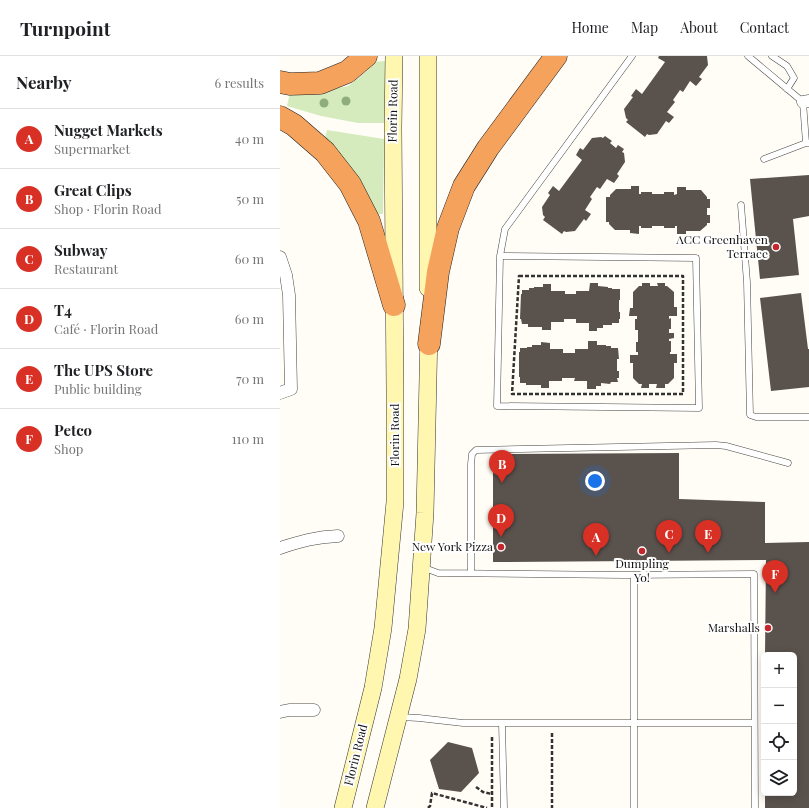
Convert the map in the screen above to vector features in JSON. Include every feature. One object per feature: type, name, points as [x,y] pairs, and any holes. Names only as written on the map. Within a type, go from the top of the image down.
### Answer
[{"type":"highway","points":[[280,82],[290,84],[320,83],[347,72],[366,56]]},
{"type":"highway","points":[[429,344],[438,272],[448,228],[464,186],[488,148],[556,56]]},
{"type":"highway","points":[[280,117],[294,125],[325,152],[350,184],[369,221],[394,305]]},
{"type":"main road","name":"Florin Road","points":[[343,808],[373,688],[383,628],[395,502],[394,56]]},
{"type":"main road","points":[[375,808],[408,679],[417,629],[425,513],[429,344],[427,123],[428,56]]},
{"type":"street","points":[[280,257],[286,275],[289,295],[286,391]]},
{"type":"street","points":[[280,548],[320,537],[338,536]]},
{"type":"street","points":[[280,712],[289,710],[314,710]]},
{"type":"lane","points":[[500,256],[696,258],[699,408],[497,406],[500,256],[505,229],[632,56]]},
{"type":"lane","points":[[749,56],[806,102],[808,143],[764,159]]},
{"type":"lane","points":[[772,56],[787,66],[794,78],[788,89]]},
{"type":"lane","points":[[741,205],[747,282],[750,415],[756,418],[809,417]]},
{"type":"lane","points":[[471,573],[471,464],[472,454],[476,450],[716,445],[726,446],[788,463]]},
{"type":"lane","points":[[421,567],[438,573],[634,575],[754,574],[755,808]]},
{"type":"lane","points":[[634,575],[634,808]]},
{"type":"lane","points":[[398,716],[463,723],[754,723]]},
{"type":"lane","points":[[502,723],[504,808]]},
{"type":"path","points":[[519,276],[683,276],[683,394],[512,394],[519,276]]},
{"type":"path","points":[[552,734],[552,808]]},
{"type":"path","points":[[492,738],[492,808]]},
{"type":"path","points":[[476,787],[483,792],[492,794]]},
{"type":"path","points":[[428,808],[430,806],[432,793],[487,808]]},
{"type":"green space","points":[[387,61],[384,123],[358,123],[321,116],[287,106],[290,93],[315,93],[348,86],[369,69],[370,62]]},
{"type":"green space","points":[[327,130],[384,139],[383,214],[374,214],[324,143]]},
{"type":"building","points":[[659,56],[707,56],[708,65],[699,77],[702,79],[696,86],[690,81],[683,92],[680,90],[673,100],[675,102],[667,112],[674,117],[669,123],[666,121],[657,134],[647,134],[645,137],[626,122],[628,120],[624,109],[633,97],[631,96],[636,89],[642,94],[665,62],[658,58]]},
{"type":"building","points":[[605,136],[612,141],[610,143],[616,148],[618,145],[624,149],[622,152],[624,153],[625,162],[617,174],[619,176],[614,183],[607,179],[600,189],[597,187],[590,197],[592,199],[585,210],[591,214],[586,221],[584,219],[575,231],[564,231],[562,234],[543,220],[545,217],[543,215],[542,207],[550,195],[548,193],[553,186],[559,191],[582,160],[576,155],[580,148],[583,150],[592,138],[603,138]]},
{"type":"building","name":"ACC Greenhaven Terrace","points":[[809,175],[809,216],[793,219],[799,275],[760,279],[750,179]]},
{"type":"building","points":[[631,186],[639,186],[639,194],[641,194],[641,192],[664,194],[664,192],[674,192],[674,195],[677,194],[677,187],[686,187],[686,190],[701,190],[707,199],[710,199],[710,208],[707,208],[707,215],[710,215],[710,223],[707,223],[707,225],[700,231],[686,231],[686,234],[677,234],[677,226],[675,226],[675,228],[652,226],[652,228],[641,228],[641,226],[639,226],[639,234],[630,233],[630,230],[615,230],[609,222],[606,222],[606,197],[610,197],[616,189],[631,189]]},
{"type":"building","points":[[590,283],[598,283],[598,286],[612,289],[620,289],[619,323],[603,325],[603,328],[597,328],[597,331],[589,331],[589,323],[576,323],[576,319],[564,319],[564,322],[551,322],[551,330],[542,330],[542,327],[528,327],[528,324],[522,324],[520,319],[522,290],[529,290],[529,288],[534,287],[543,287],[543,284],[551,284],[551,291],[565,291],[565,294],[576,294],[576,291],[589,291]]},
{"type":"building","points":[[642,283],[650,283],[650,286],[658,286],[657,283],[665,283],[665,286],[674,292],[674,307],[677,307],[677,316],[669,316],[669,319],[671,318],[671,329],[669,329],[669,333],[674,333],[674,338],[669,339],[669,341],[671,341],[670,354],[677,354],[677,363],[674,363],[674,378],[668,384],[665,384],[665,388],[656,388],[657,384],[649,384],[649,388],[641,388],[642,384],[639,384],[633,378],[633,363],[630,363],[630,355],[638,355],[638,352],[636,352],[636,342],[638,342],[638,330],[635,330],[635,319],[637,319],[637,316],[629,316],[630,308],[633,308],[633,292],[639,286],[642,286]]},
{"type":"building","name":"ACC Greenhaven Terrace","points":[[801,293],[809,349],[809,387],[771,391],[760,298]]},
{"type":"building","points":[[588,341],[597,341],[597,345],[606,345],[611,346],[611,348],[618,348],[618,382],[611,382],[610,384],[601,383],[601,386],[596,386],[596,389],[587,389],[587,381],[574,381],[575,378],[562,378],[562,381],[549,381],[549,388],[541,388],[541,385],[526,385],[526,383],[520,383],[520,348],[532,347],[532,345],[541,345],[541,342],[550,343],[550,349],[563,349],[563,353],[575,353],[575,349],[588,349]]},
{"type":"building","points":[[679,453],[679,499],[765,502],[765,543],[809,542],[809,808],[765,808],[765,796],[797,796],[797,652],[765,652],[766,560],[493,562],[493,454]]},
{"type":"building","points":[[448,742],[472,748],[479,773],[461,792],[439,789],[430,760]]},
{"type":"place","name":"ACC Greenhaven Terrace","points":[[776,247]]},
{"type":"place","name":"Great Clips","points":[[502,483]]},
{"type":"place","name":"T4","points":[[501,537]]},
{"type":"place","name":"New York Pizza","points":[[501,547]]},
{"type":"place","name":"Dumpling Yo!","points":[[642,551]]},
{"type":"place","name":"Subway","points":[[669,553]]},
{"type":"place","name":"The UPS Store","points":[[708,553]]},
{"type":"place","name":"Nugget Markets","points":[[596,556]]},
{"type":"place","name":"Petco","points":[[775,593]]},
{"type":"place","name":"Marshalls","points":[[768,628]]}]
